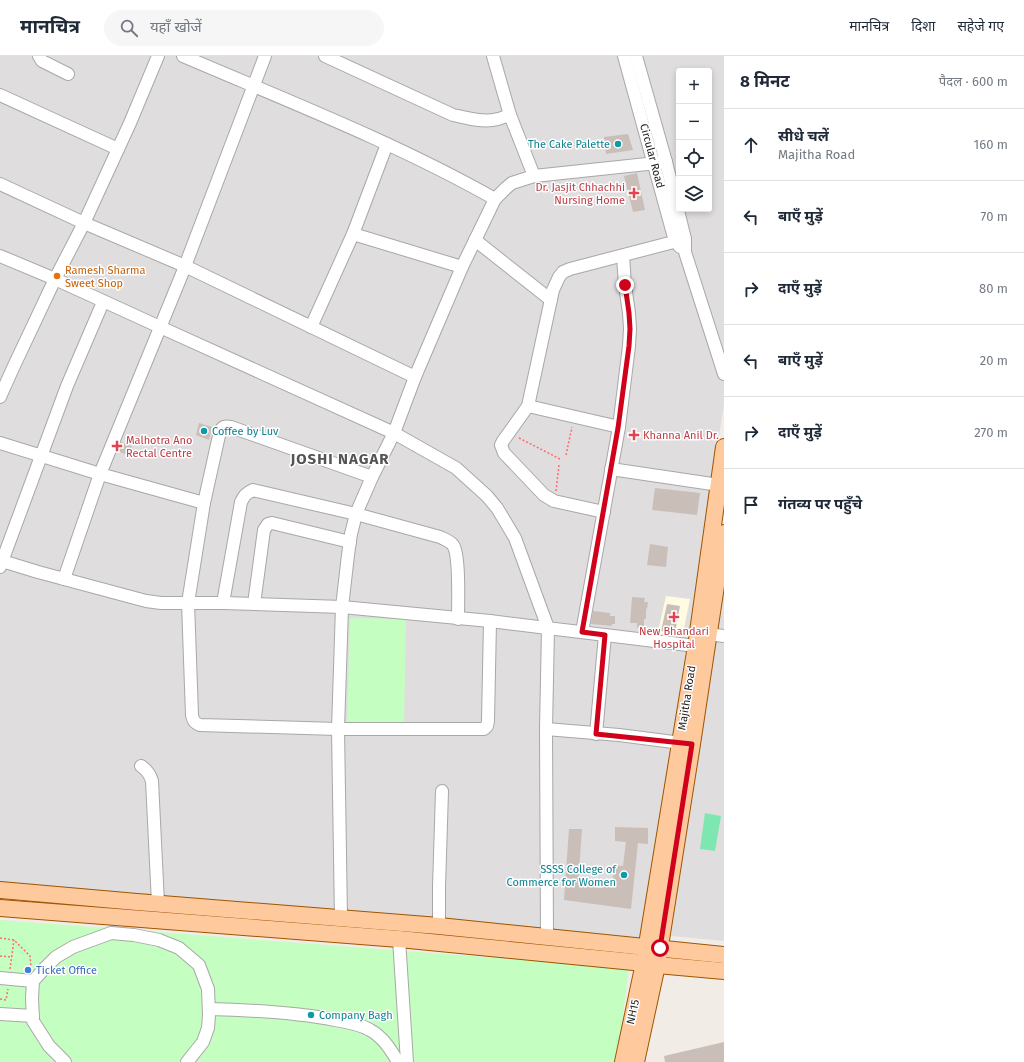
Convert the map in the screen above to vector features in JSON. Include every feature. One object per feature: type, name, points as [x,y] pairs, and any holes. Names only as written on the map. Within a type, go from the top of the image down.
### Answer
[{"type":"main road","name":"Majitha Road","points":[[686,744],[696,646],[724,448]]},
{"type":"main road","name":"Majitha Road","points":[[652,956],[686,744],[708,634],[724,533]]},
{"type":"main road","points":[[0,890],[547,936],[724,971]]},
{"type":"main road","points":[[0,908],[399,939],[652,956],[724,955]]},
{"type":"main road","points":[[636,1062],[652,956]]},
{"type":"main road","name":"NH15","points":[[623,1062],[652,956]]},
{"type":"street","points":[[40,56],[42,61],[68,74]]},
{"type":"street","points":[[0,397],[118,149],[158,56]]},
{"type":"street","points":[[184,56],[387,144],[495,199]]},
{"type":"street","points":[[64,579],[100,474],[185,266],[265,56]]},
{"type":"street","points":[[325,56],[453,115],[468,119],[497,120],[510,115]]},
{"type":"street","points":[[493,56],[510,115],[534,176]]},
{"type":"street","name":"Circular Road","points":[[624,56],[673,234],[680,240]]},
{"type":"street","name":"Circular Road","points":[[636,56],[666,162],[680,240],[724,374]]},
{"type":"street","points":[[0,95],[118,149]]},
{"type":"street","points":[[311,327],[353,234],[387,144]]},
{"type":"street","points":[[341,918],[338,729],[342,607],[350,542],[356,514],[372,477],[394,433],[415,377],[462,266],[495,199],[512,183],[534,176],[666,162]]},
{"type":"street","points":[[0,184],[185,266],[415,377]]},
{"type":"street","points":[[353,234],[462,266]]},
{"type":"street","points":[[475,240],[550,300]]},
{"type":"street","points":[[604,512],[554,501],[548,498],[504,453],[501,445],[528,406],[550,300],[559,277],[570,269],[680,240]]},
{"type":"street","points":[[0,256],[55,279],[394,433],[456,468],[497,508],[515,538],[548,628],[546,730],[547,936]]},
{"type":"street","points":[[582,632],[618,428],[629,346],[630,329],[623,256]]},
{"type":"street","points":[[103,302],[68,386],[1,564],[38,572],[146,601],[161,603],[224,603],[342,607],[490,621],[696,646]]},
{"type":"street","points":[[528,406],[618,428]]},
{"type":"street","points":[[372,477],[231,426],[222,427],[204,503],[188,603],[192,715],[194,722],[200,725],[338,729],[481,730],[486,728],[488,722],[490,621]]},
{"type":"street","points":[[0,443],[100,474],[204,503]]},
{"type":"street","points":[[611,469],[718,485]]},
{"type":"street","points":[[224,603],[241,502],[247,492],[253,490],[356,514],[447,540],[453,545],[457,557],[458,618]]},
{"type":"street","points":[[254,604],[264,530],[268,524],[272,523],[350,542]]},
{"type":"street","points":[[708,634],[724,636]]},
{"type":"street","points":[[596,734],[605,635]]},
{"type":"street","points":[[546,730],[686,744]]},
{"type":"street","points":[[141,766],[148,771],[152,781],[158,904]]},
{"type":"street","points":[[439,926],[442,791]]},
{"type":"street","points":[[136,918],[138,902]]},
{"type":"street","points":[[65,1062],[49,1046],[33,1021],[33,982],[56,957],[73,947],[112,933],[134,935],[159,940],[179,948],[199,965],[208,989],[208,1028],[203,1042],[188,1062]]},
{"type":"street","points":[[399,939],[407,1062]]},
{"type":"street","points":[[0,978],[33,982]]},
{"type":"street","points":[[209,1008],[248,1010],[314,1017],[356,1024],[370,1030],[381,1038],[398,1062]]},
{"type":"street","points":[[0,1014],[33,1016]]},
{"type":"path","points":[[566,454],[573,423]]},
{"type":"path","points":[[519,438],[560,459]]},
{"type":"path","points":[[556,493],[559,465]]},
{"type":"path","points":[[0,938],[14,940],[30,956],[33,982]]},
{"type":"path","points":[[0,956],[12,957]]},
{"type":"shaded area","points":[[0,56],[724,56],[724,404],[641,940],[0,883]]},
{"type":"shaded area","points":[[724,564],[724,941],[671,936]]},
{"type":"shaded area","name":"New Bhandari Hospital","points":[[666,596],[690,599],[682,638],[657,636]]},
{"type":"green space","points":[[350,618],[406,619],[404,726],[347,725]]},
{"type":"green space","points":[[705,813],[721,816],[715,851],[700,849]]},
{"type":"green space","name":"Company Bagh","points":[[0,920],[629,968],[617,1062],[0,1062]]},
{"type":"building","name":"The Cake Palette","points":[[628,134],[633,150],[606,154],[604,137]]},
{"type":"building","points":[[637,173],[645,210],[633,212],[624,176]]},
{"type":"building","name":"Coffee by Luv","points":[[199,423],[212,427],[209,440],[196,435]]},
{"type":"building","points":[[121,442],[132,446],[128,455],[117,451]]},
{"type":"building","points":[[655,488],[700,493],[697,515],[652,510]]},
{"type":"building","points":[[650,544],[668,547],[666,567],[647,565]]},
{"type":"building","points":[[632,597],[645,598],[644,602],[648,602],[647,609],[646,608],[646,619],[644,619],[644,628],[637,628],[637,623],[630,623]]},
{"type":"building","points":[[667,604],[680,606],[675,633],[661,631]]},
{"type":"building","points":[[593,611],[610,613],[610,616],[615,616],[615,624],[612,624],[612,626],[591,624]]},
{"type":"building","name":"SSSS College of Commerce for Women","points":[[615,827],[648,828],[648,844],[638,843],[631,909],[564,900],[569,829],[582,829],[578,885],[612,887],[614,865],[623,866],[626,842],[615,841]]},
{"type":"building","points":[[724,1042],[724,1062],[665,1062],[664,1056]]},
{"type":"place","name":"The Cake Palette","points":[[618,144]]},
{"type":"place","name":"Dr. Jasjit Chhachhi Nursing Home","points":[[634,193]]},
{"type":"place","name":"Ramesh Sharma Sweet Shop","points":[[57,276]]},
{"type":"place","name":"Coffee by Luv","points":[[204,431]]},
{"type":"place","name":"Khanna Anil Dr.","points":[[634,435]]},
{"type":"place","name":"Malhotra Ano Rectal Centre","points":[[117,446]]},
{"type":"place","name":"New Bhandari Hospital","points":[[674,617]]},
{"type":"place","name":"SSSS College of Commerce for Women","points":[[624,875]]},
{"type":"place","name":"Ticket Office","points":[[28,970]]},
{"type":"place","name":"Company Bagh","points":[[311,1015]]},
{"type":"district","name":"JOSHI NAGAR","points":[[340,459]]},
{"type":"route","points":[[625,285],[629,313],[629,346],[618,428],[582,632],[605,635],[596,734],[619,735],[692,744],[660,948]]}]
